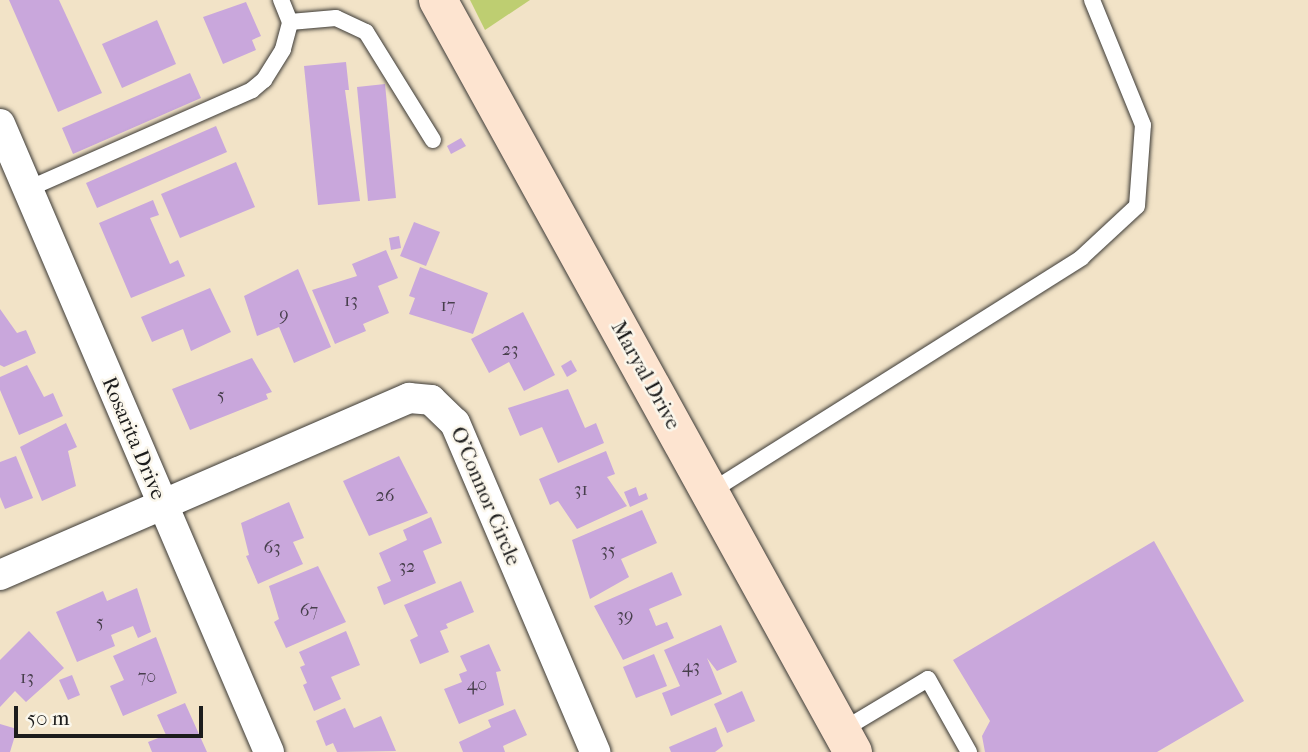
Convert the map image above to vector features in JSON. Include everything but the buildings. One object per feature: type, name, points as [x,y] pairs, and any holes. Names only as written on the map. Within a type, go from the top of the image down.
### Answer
[{"type":"street","name":"Maryal Drive","points":[[438,0],[847,741]]},
{"type":"street","name":"Rosarita Drive","points":[[0,124],[269,752]]},
{"type":"street","name":"O'Connor Circle","points":[[0,575],[409,398],[441,405],[455,423],[595,752]]},
{"type":"lane","points":[[28,190],[252,90],[264,80],[283,49],[290,22],[281,0]]},
{"type":"lane","points":[[710,492],[1081,258],[1137,206],[1143,125],[1093,0]]},
{"type":"lane","points":[[290,22],[336,18],[366,32],[433,140]]},
{"type":"lane","points":[[847,741],[928,679],[969,752]]},
{"type":"green space","points":[[470,0],[530,0],[485,30]]}]
